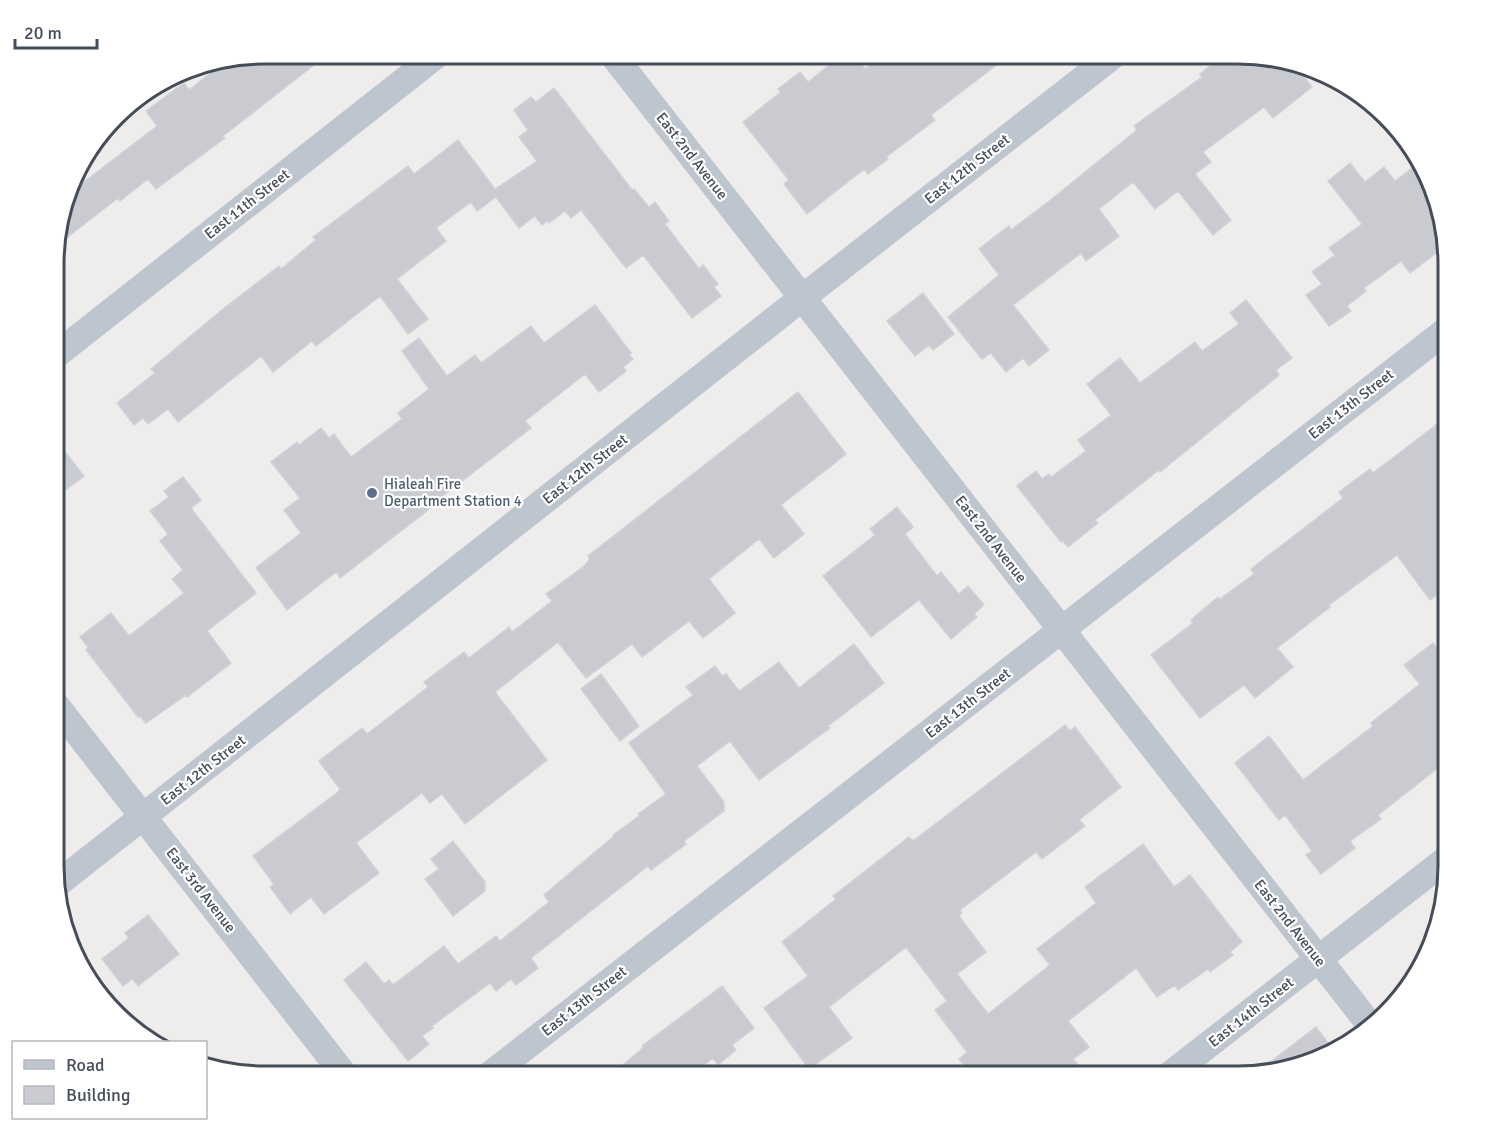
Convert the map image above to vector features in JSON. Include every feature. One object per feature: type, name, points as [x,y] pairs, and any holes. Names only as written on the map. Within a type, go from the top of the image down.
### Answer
[{"type":"street","name":"East 11th Street","points":[[64,349],[424,65]]},
{"type":"street","name":"East 2nd Avenue","points":[[621,65],[1366,1019]]},
{"type":"street","name":"East 12th Street","points":[[65,878],[1101,65]]},
{"type":"street","name":"East 13th Street","points":[[501,1066],[1438,337]]},
{"type":"street","name":"East 3rd Avenue","points":[[65,716],[337,1066]]},
{"type":"street","name":"East 14th Street","points":[[1181,1066],[1437,867]]},
{"type":"building","points":[[252,65],[314,65],[223,136],[225,138],[156,189],[148,179],[120,201],[118,198],[66,238],[71,213],[82,184],[157,126],[146,111],[184,83],[189,90],[212,72],[226,68]]},
{"type":"building","points":[[829,65],[862,65],[865,69],[870,65],[997,65],[931,115],[935,120],[886,157],[888,159],[868,174],[864,169],[807,214],[784,184],[789,180],[743,122],[781,92],[778,89],[800,72],[808,82]]},
{"type":"building","points":[[1211,65],[1276,68],[1304,76],[1312,87],[1273,118],[1264,107],[1203,152],[1211,162],[1195,174],[1231,220],[1213,235],[1178,191],[1155,209],[1133,182],[1099,209],[1119,236],[1086,261],[1081,253],[1013,305],[1049,350],[1029,366],[1023,358],[1006,372],[991,353],[982,359],[948,317],[999,275],[979,249],[1009,226],[1011,230],[1048,202],[1137,130],[1134,126],[1202,77],[1200,74]]},
{"type":"building","points":[[554,88],[632,190],[634,189],[649,207],[655,202],[669,221],[665,224],[699,269],[703,265],[718,284],[714,287],[721,296],[692,318],[643,255],[626,268],[581,210],[571,218],[565,211],[549,223],[547,221],[542,225],[535,216],[519,228],[496,197],[477,211],[471,202],[436,228],[446,241],[397,279],[428,319],[408,334],[380,296],[316,346],[312,341],[273,372],[261,356],[178,422],[168,409],[148,424],[143,418],[134,425],[117,403],[155,373],[151,369],[223,309],[279,266],[281,269],[316,240],[313,237],[408,166],[414,174],[458,140],[495,189],[537,161],[519,137],[528,130],[514,110],[531,97],[536,102]]},
{"type":"building","points":[[1350,163],[1365,182],[1384,167],[1395,181],[1412,168],[1427,200],[1434,226],[1437,252],[1410,273],[1401,261],[1364,288],[1366,291],[1347,306],[1351,311],[1329,326],[1306,295],[1322,284],[1312,272],[1335,255],[1329,248],[1362,224],[1328,181]]},
{"type":"building","points":[[923,293],[954,334],[933,350],[929,345],[915,356],[887,321]]},
{"type":"building","points":[[1246,300],[1292,358],[1276,370],[1279,375],[1160,472],[1159,470],[1095,520],[1098,523],[1068,547],[1062,540],[1061,542],[1017,486],[1036,471],[1042,479],[1049,474],[1051,477],[1086,451],[1078,440],[1111,415],[1087,384],[1120,358],[1140,383],[1195,342],[1202,351],[1239,324],[1230,313]]},
{"type":"building","points":[[595,305],[631,353],[629,355],[633,359],[623,367],[626,371],[599,392],[585,374],[525,421],[531,428],[431,505],[432,507],[340,578],[336,572],[287,610],[256,568],[301,533],[284,510],[300,498],[271,462],[297,442],[299,445],[321,428],[329,438],[334,434],[351,457],[402,419],[398,413],[429,389],[402,351],[419,338],[447,376],[475,355],[481,363],[531,326],[544,343]]},
{"type":"building","points":[[798,392],[846,454],[781,505],[804,534],[774,558],[759,539],[709,579],[735,613],[703,638],[689,621],[642,657],[632,644],[586,678],[558,642],[495,692],[547,760],[465,824],[442,794],[430,803],[422,793],[356,843],[379,873],[324,914],[311,897],[290,914],[270,887],[274,884],[253,856],[338,792],[340,789],[319,761],[362,728],[367,734],[428,687],[424,682],[464,652],[469,658],[509,627],[512,632],[552,601],[546,594],[583,567],[590,559],[588,556]]},
{"type":"building","points":[[1438,424],[1437,595],[1430,600],[1397,555],[1329,605],[1330,607],[1277,648],[1293,667],[1255,698],[1244,685],[1200,718],[1151,655],[1193,623],[1191,620],[1218,597],[1220,599],[1254,574],[1251,569],[1343,498],[1339,492],[1370,469],[1373,473]]},
{"type":"building","points":[[64,451],[84,476],[64,491]]},
{"type":"building","points":[[183,477],[201,500],[191,508],[256,593],[207,631],[231,663],[187,697],[186,695],[146,723],[140,716],[138,717],[86,650],[88,647],[80,637],[111,613],[129,636],[184,593],[172,579],[183,570],[160,541],[168,534],[150,511],[169,497],[164,491]]},
{"type":"building","points":[[897,507],[913,527],[905,534],[937,576],[941,572],[959,594],[968,586],[984,605],[974,614],[977,617],[951,639],[919,600],[871,637],[823,576],[875,535],[870,529]]},
{"type":"building","points":[[1433,643],[1437,649],[1437,769],[1378,815],[1381,819],[1350,841],[1355,848],[1321,874],[1306,855],[1312,851],[1285,815],[1279,820],[1235,763],[1269,736],[1303,780],[1373,726],[1371,723],[1420,684],[1404,665]]},
{"type":"building","points":[[854,644],[884,683],[828,726],[830,728],[759,780],[730,741],[697,766],[724,802],[724,811],[684,841],[686,844],[651,870],[648,866],[531,958],[538,968],[516,985],[511,979],[496,991],[490,983],[432,1026],[433,1028],[422,1036],[429,1044],[408,1061],[344,980],[366,962],[384,984],[389,980],[393,985],[444,946],[458,964],[496,936],[500,941],[549,902],[544,895],[613,835],[639,816],[638,814],[666,794],[629,743],[693,695],[686,687],[715,666],[722,676],[726,674],[739,691],[779,662],[799,688]]},
{"type":"building","points":[[601,674],[639,726],[620,741],[581,689]]},
{"type":"building","points":[[1065,725],[1070,731],[1075,727],[1121,787],[1079,820],[1085,826],[1042,859],[1036,852],[960,910],[962,913],[959,916],[986,952],[957,974],[988,1014],[1050,965],[1037,949],[1096,903],[1085,887],[1143,844],[1174,887],[1190,875],[1242,942],[1230,952],[1233,955],[1210,972],[1208,969],[1178,990],[1175,985],[1157,997],[1136,968],[1068,1021],[1089,1047],[1073,1059],[1077,1066],[964,1066],[959,1059],[967,1052],[935,1010],[947,1001],[906,947],[829,1007],[852,1038],[813,1066],[807,1066],[764,1008],[808,976],[782,942],[836,899],[833,896],[909,837],[913,841]]},
{"type":"building","points":[[453,841],[485,882],[485,891],[453,916],[425,879],[439,869],[431,859]]},
{"type":"building","points":[[148,915],[179,954],[138,986],[132,979],[123,986],[102,959],[129,938],[125,933]]},
{"type":"building","points":[[722,986],[754,1028],[732,1045],[736,1050],[718,1065],[713,1058],[703,1066],[621,1066],[643,1048],[642,1046]]},
{"type":"building","points":[[1316,1027],[1329,1044],[1289,1060],[1267,1064]]},
{"type":"place","name":"Hialeah Fire Department Station 4","points":[[372,493]]}]
